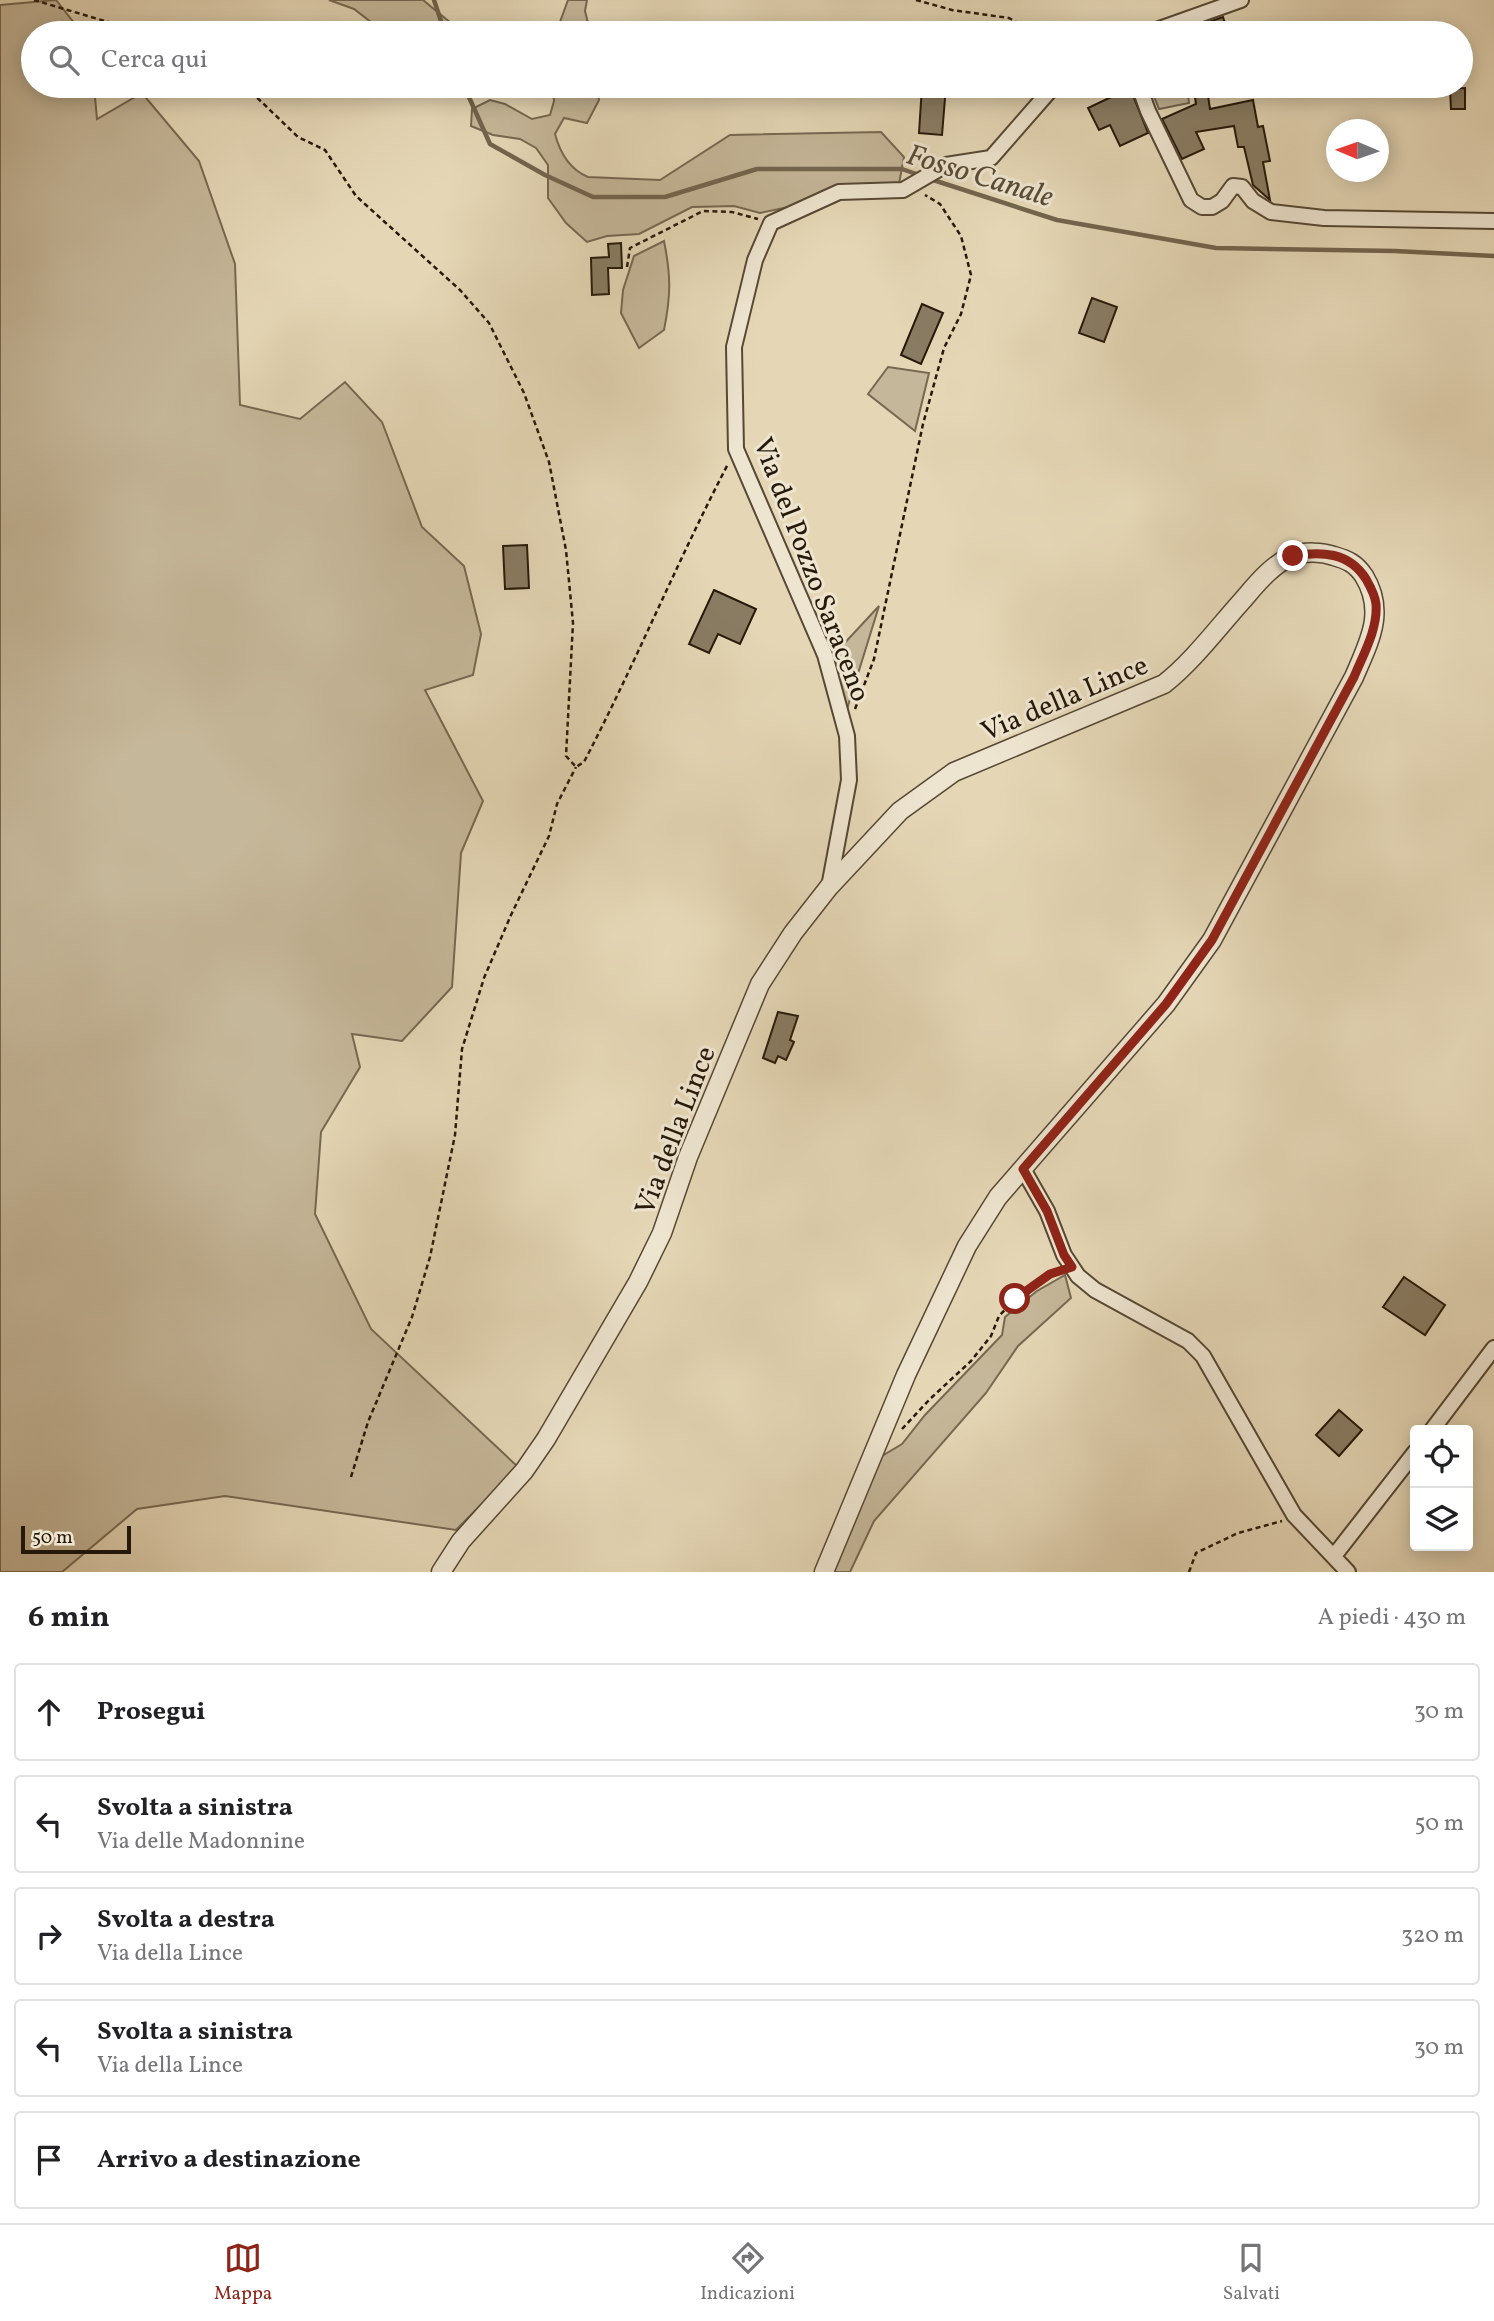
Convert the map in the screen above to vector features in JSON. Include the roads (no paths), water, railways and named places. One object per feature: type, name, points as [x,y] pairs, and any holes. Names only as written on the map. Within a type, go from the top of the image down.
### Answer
[{"type":"street","points":[[1179,21],[1225,3],[1241,0]]},
{"type":"street","name":"Via del Pozzo Saraceno","points":[[829,887],[849,780],[848,736],[825,655],[736,449],[734,347],[755,260],[771,223],[839,192],[903,190],[946,165],[991,158],[1044,98]]},
{"type":"street","points":[[1143,98],[1191,200],[1202,207],[1212,207],[1222,201],[1233,186],[1242,187],[1253,201],[1271,212],[1324,218],[1494,221]]},
{"type":"street","name":"Via della Lince","points":[[441,1572],[461,1541],[524,1471],[546,1439],[638,1282],[662,1233],[688,1157],[760,985],[793,933],[829,887],[900,811],[954,772],[1164,684],[1180,672],[1258,582],[1276,566],[1293,556],[1311,553],[1326,553],[1345,559],[1358,566],[1372,590],[1376,605],[1371,637],[1354,677],[1212,940],[1166,1004],[998,1197],[967,1246],[906,1375],[824,1572]]},
{"type":"street","points":[[1023,1169],[1047,1211],[1064,1255],[1078,1276],[1095,1290],[1188,1341],[1203,1356],[1294,1515],[1348,1572]]},
{"type":"street","points":[[1436,1425],[1494,1348]]},
{"type":"street","points":[[1334,1556],[1410,1458]]},
{"type":"waterway","name":"Fosso Canale","points":[[434,0],[441,21]]},
{"type":"waterway","name":"Fosso Canale","points":[[469,98],[490,144],[545,175],[593,197],[665,197],[757,169],[902,169],[922,176]]},
{"type":"waterway","name":"Fosso Canale","points":[[930,179],[1057,220],[1216,248],[1395,251],[1494,256]]}]
